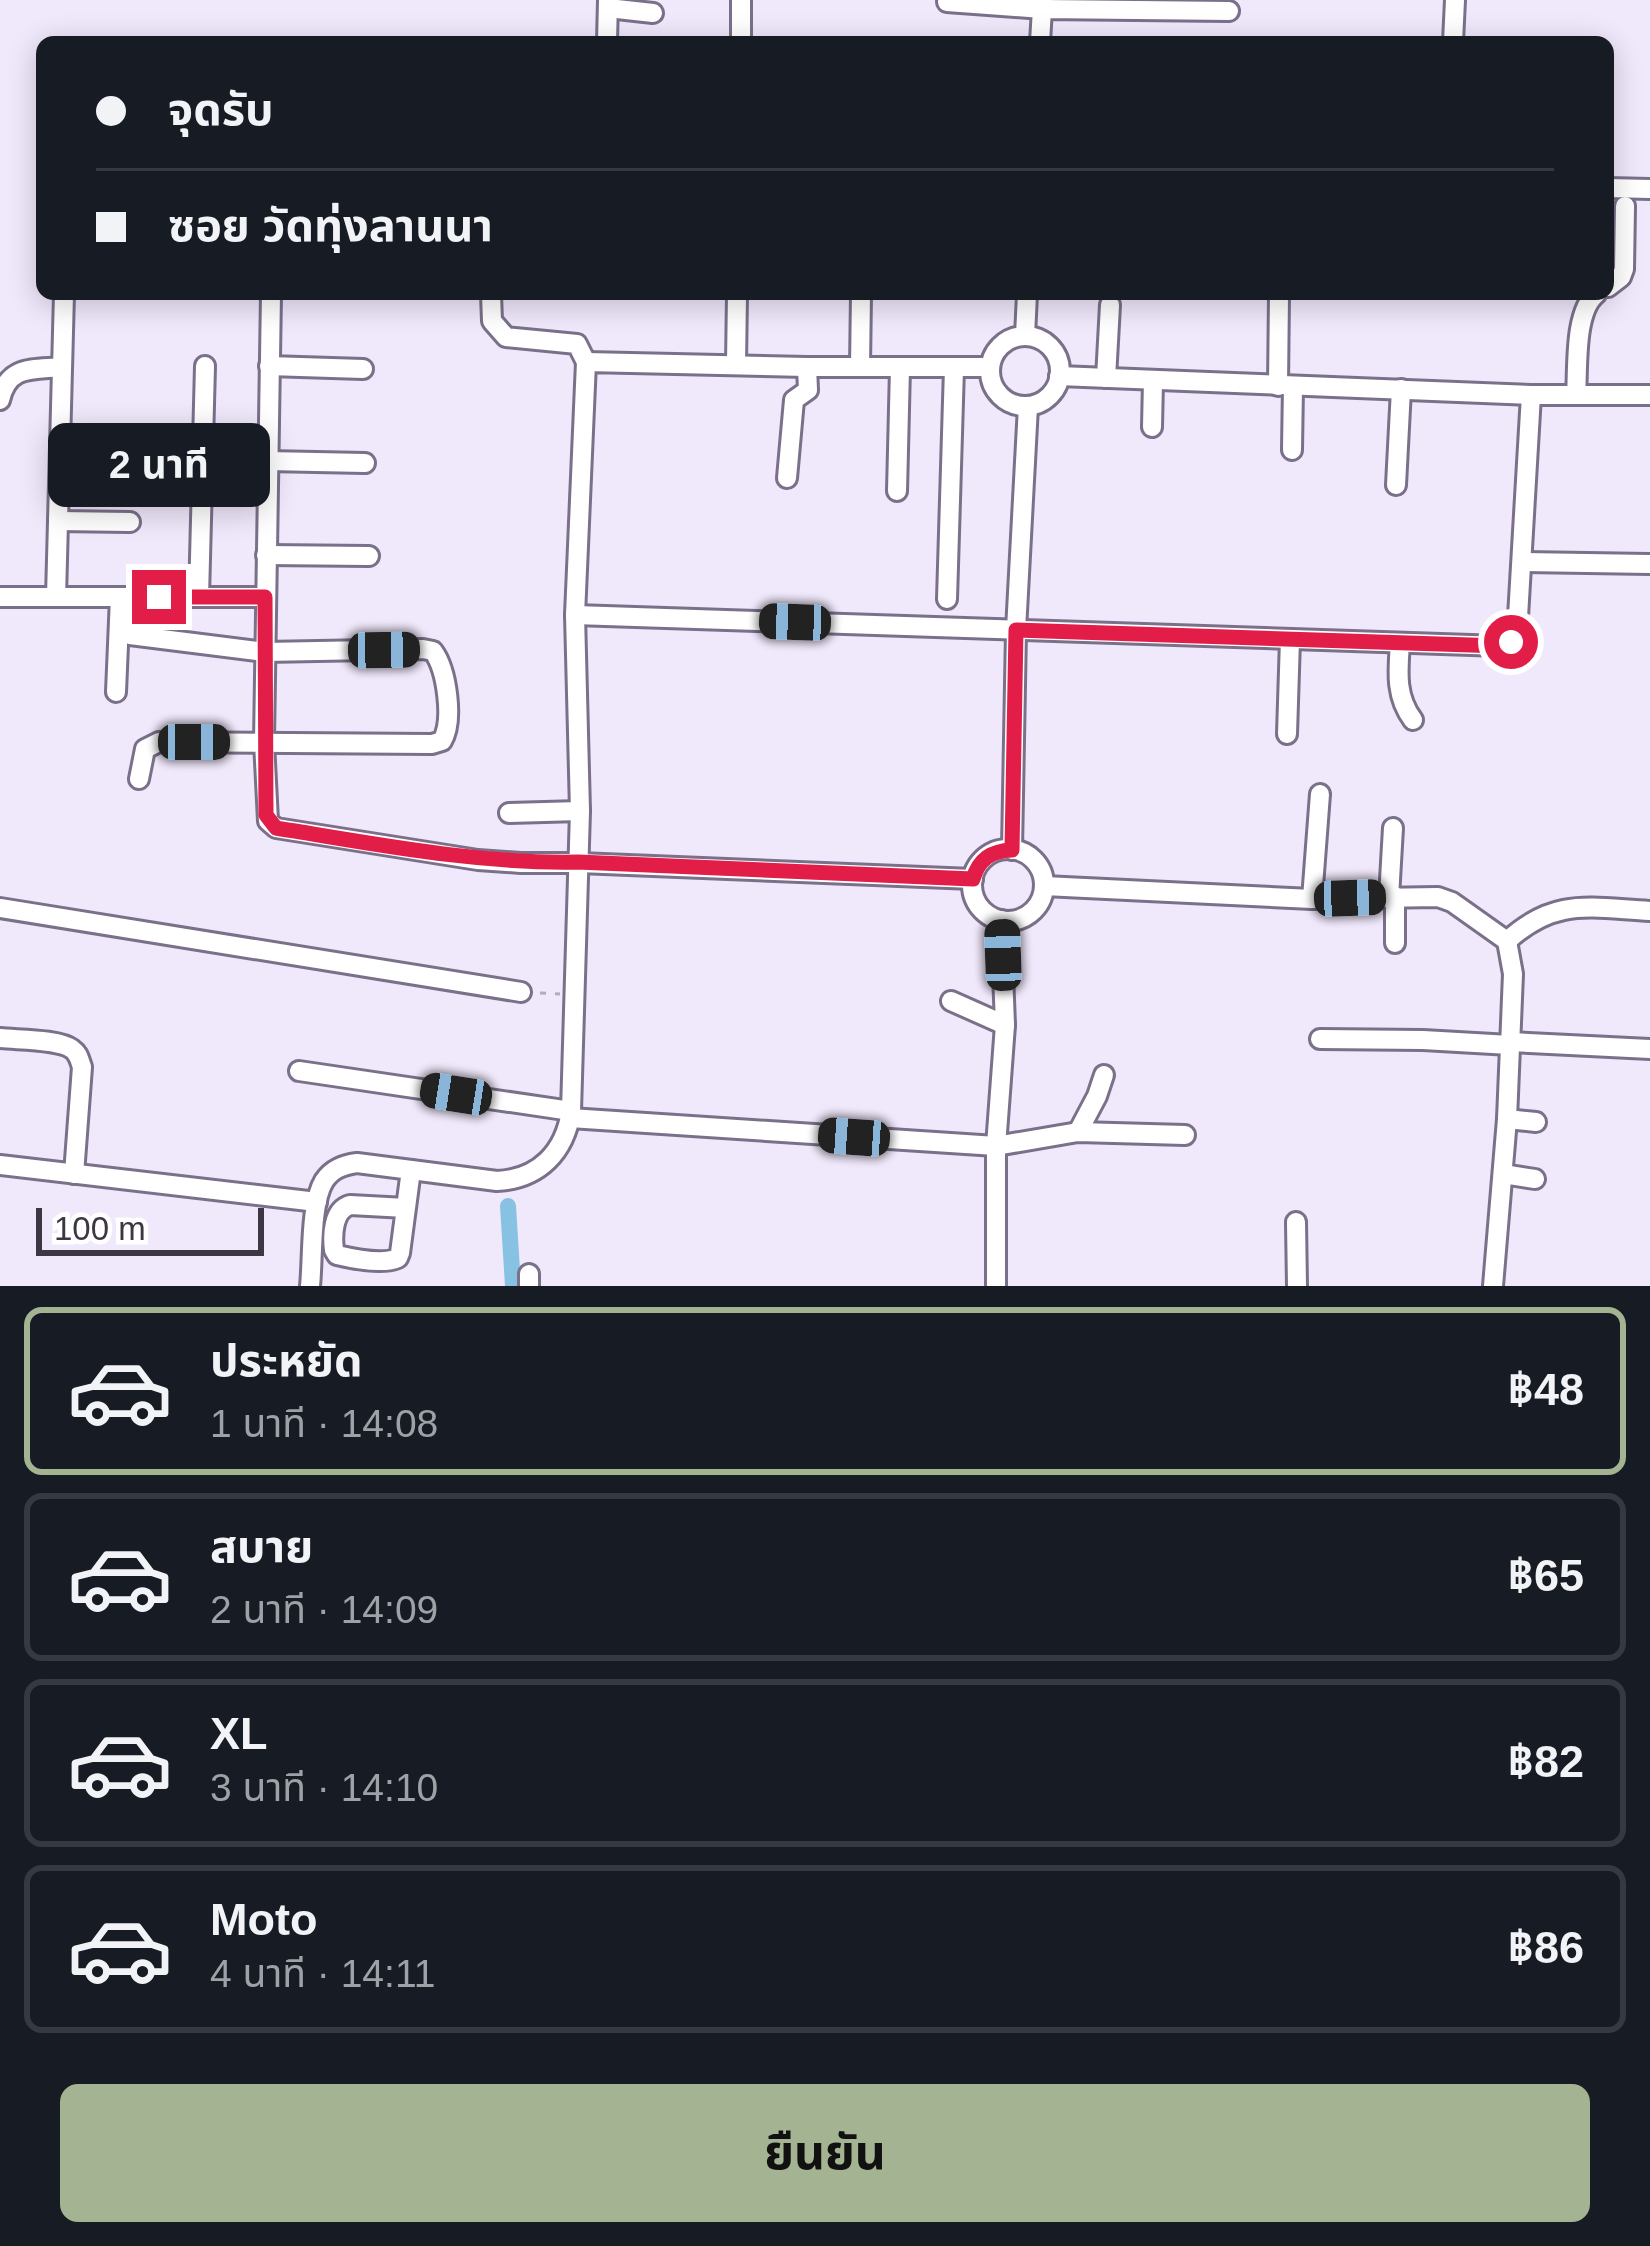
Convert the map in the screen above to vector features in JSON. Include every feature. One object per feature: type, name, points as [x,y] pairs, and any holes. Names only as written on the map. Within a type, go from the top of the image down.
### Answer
[{"type":"street","points":[[741,0],[741,36]]},
{"type":"street","points":[[1453,36],[1456,0]]},
{"type":"street","points":[[947,2],[1228,11]]},
{"type":"street","points":[[607,36],[608,4],[653,13]]},
{"type":"street","points":[[1040,36],[1042,4]]},
{"type":"street","points":[[1614,188],[1650,189]]},
{"type":"street","points":[[1614,282],[1624,268],[1625,206]]},
{"type":"street","points":[[56,596],[64,300]]},
{"type":"street","points":[[271,300],[264,742],[266,815],[276,828],[478,860],[973,879]]},
{"type":"street","points":[[310,1286],[317,1202],[326,1179],[344,1165],[512,1180],[530,1173],[561,1147],[570,1115],[580,811],[575,615],[586,362],[577,344],[506,337],[492,321],[491,300]]},
{"type":"street","points":[[736,364],[737,300]]},
{"type":"street","points":[[860,368],[861,300]]},
{"type":"street","points":[[1025,336],[1027,300]]},
{"type":"street","points":[[1279,300],[1292,450]]},
{"type":"street","points":[[1576,395],[1582,314],[1588,300]]},
{"type":"street","points":[[1106,378],[1110,305]]},
{"type":"street","points":[[1025,336],[1047,344],[1059,376],[1049,397],[1017,406],[1000,396],[990,368],[1001,345],[1025,336]]},
{"type":"street","points":[[586,362],[990,368]]},
{"type":"street","points":[[199,597],[205,366]]},
{"type":"street","points":[[269,366],[364,369]]},
{"type":"street","points":[[0,400],[7,381],[20,371],[62,367]]},
{"type":"street","points":[[787,478],[794,400],[808,390],[808,367]]},
{"type":"street","points":[[897,491],[900,368]]},
{"type":"street","points":[[947,599],[954,368]]},
{"type":"street","points":[[1059,376],[1650,395]]},
{"type":"street","points":[[1152,427],[1154,381]]},
{"type":"street","points":[[1396,484],[1400,389]]},
{"type":"street","points":[[575,615],[1501,646],[1517,634],[1531,394]]},
{"type":"street","points":[[1012,850],[1016,630],[1028,406]]},
{"type":"street","points":[[267,461],[365,463]]},
{"type":"street","points":[[58,521],[130,522]]},
{"type":"street","points":[[266,555],[369,556]]},
{"type":"street","points":[[1523,562],[1650,564]]},
{"type":"street","points":[[0,596],[265,597]]},
{"type":"street","points":[[116,692],[120,597]]},
{"type":"street","points":[[130,635],[265,652],[433,651],[443,668],[449,725],[442,741],[432,744],[159,742],[146,749],[140,779]]},
{"type":"street","points":[[1287,734],[1290,639]]},
{"type":"street","points":[[1400,643],[1399,688],[1413,720]]},
{"type":"street","points":[[1312,899],[1319,794]]},
{"type":"street","points":[[509,813],[580,811]]},
{"type":"street","points":[[1393,827],[1395,943]]},
{"type":"street","points":[[1012,850],[1031,857],[1044,886],[1039,904],[1029,915],[1001,920],[977,903],[973,879],[982,860],[1012,850]]},
{"type":"street","points":[[1044,886],[1312,899],[1438,897],[1507,941],[1513,974],[1493,1286]]},
{"type":"street","points":[[0,908],[521,992]]},
{"type":"street","points":[[1507,941],[1536,918],[1558,910],[1650,911]]},
{"type":"street","points":[[996,1286],[997,1146],[1005,1024],[1001,920]]},
{"type":"street","points":[[951,1001],[1005,1024]]},
{"type":"street","points":[[0,1038],[60,1043],[78,1055],[82,1067],[74,1174]]},
{"type":"street","points":[[1320,1039],[1650,1049]]},
{"type":"street","points":[[299,1071],[570,1115],[997,1146],[1078,1132],[1185,1135]]},
{"type":"street","points":[[1078,1132],[1104,1075]]},
{"type":"street","points":[[1507,1119],[1536,1121]]},
{"type":"street","points":[[0,1165],[317,1202]]},
{"type":"street","points":[[406,1208],[342,1208],[333,1244],[337,1255],[394,1261],[400,1253],[406,1208],[411,1170]]},
{"type":"street","points":[[1503,1174],[1535,1179]]},
{"type":"street","points":[[1296,1222],[1297,1286]]},
{"type":"path","points":[[521,992],[574,995]]},
{"type":"waterway","points":[[508,1206],[513,1286]]},
{"type":"route","points":[[159,597],[265,597],[266,815],[276,828],[478,860],[973,879],[982,860],[1012,850],[1016,630],[1501,646],[1511,642]]}]
